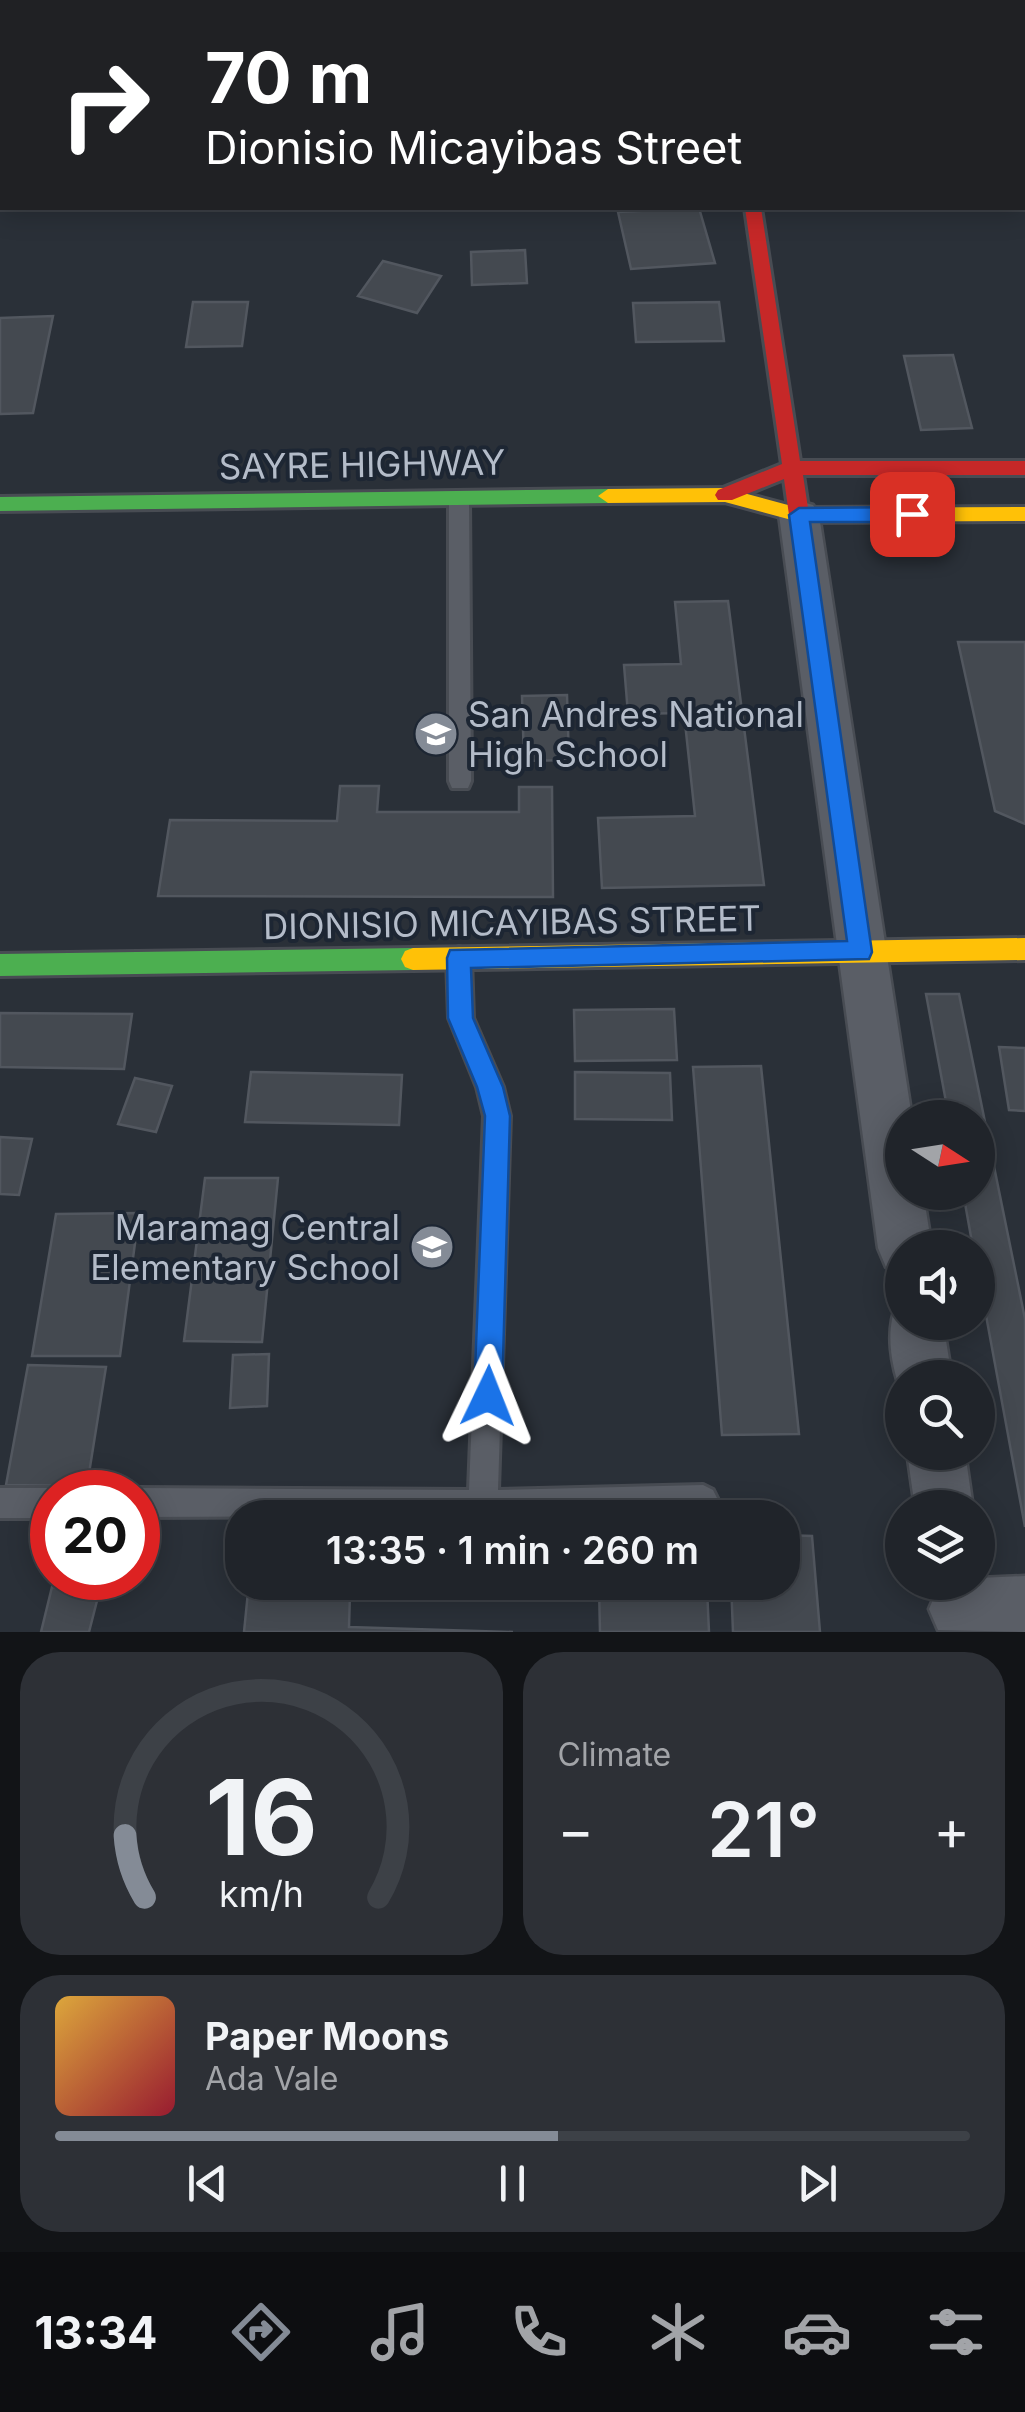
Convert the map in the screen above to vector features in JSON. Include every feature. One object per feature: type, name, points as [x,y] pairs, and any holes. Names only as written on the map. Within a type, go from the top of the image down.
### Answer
[{"type":"main road","points":[[752,210],[799,515]]},
{"type":"main road","name":"SAYRE HIGHWAY","points":[[724,495],[792,468],[1025,468]]},
{"type":"main road","name":"SAYRE HIGHWAY","points":[[0,504],[724,495],[799,515],[1025,514]]},
{"type":"main road","name":"DIONISIO MICAYIBAS STREET","points":[[0,965],[1025,949]]},
{"type":"street","points":[[799,515],[902,1230]]},
{"type":"street","points":[[959,1608],[1025,1606]]},
{"type":"lane","points":[[459,498],[460,780]]},
{"type":"lane","points":[[459,958],[461,1018],[498,1116],[483,1500]]},
{"type":"lane","points":[[0,1503],[30,1503]]},
{"type":"lane","points":[[160,1503],[225,1503]]},
{"type":"building","points":[[700,210],[715,263],[631,269],[618,212]]},
{"type":"building","points":[[525,250],[527,283],[472,285],[471,252]]},
{"type":"building","points":[[383,261],[441,276],[417,313],[358,296]]},
{"type":"building","points":[[193,302],[248,302],[242,346],[186,347]]},
{"type":"building","points":[[719,302],[724,341],[636,342],[633,303]]},
{"type":"building","points":[[53,316],[33,413],[0,414],[0,318]]},
{"type":"building","points":[[953,355],[972,428],[921,430],[904,356]]},
{"type":"building","points":[[728,601],[764,885],[602,888],[598,818],[695,816],[684,713],[628,714],[624,665],[681,664],[675,602]]},
{"type":"building","points":[[958,642],[1025,642],[1025,824],[995,811]]},
{"type":"building","points":[[567,695],[569,760],[524,761],[522,696]]},
{"type":"building","points":[[340,786],[379,786],[377,812],[519,812],[519,787],[552,787],[553,897],[158,896],[170,820],[337,821]]},
{"type":"building","points":[[926,994],[959,994],[981,1100],[946,1100]]},
{"type":"building","points":[[674,1009],[677,1060],[575,1061],[574,1010]]},
{"type":"building","points":[[0,1013],[132,1014],[124,1069],[0,1067]]},
{"type":"building","points":[[999,1047],[1025,1048],[1025,1111],[1009,1110]]},
{"type":"building","points":[[761,1066],[799,1434],[722,1435],[693,1067]]},
{"type":"building","points":[[251,1072],[402,1075],[399,1125],[245,1122]]},
{"type":"building","points":[[575,1072],[670,1073],[672,1120],[575,1119]]},
{"type":"building","points":[[135,1078],[172,1086],[156,1132],[118,1124]]},
{"type":"building","points":[[0,1137],[32,1139],[19,1195],[0,1194]]},
{"type":"building","points":[[995,1171],[1025,1319],[1025,1527],[991,1340],[995,1340],[995,1230],[970,1230],[966,1210],[995,1210]]},
{"type":"building","points":[[205,1178],[278,1178],[262,1342],[184,1341]]},
{"type":"building","points":[[139,1213],[120,1356],[32,1356],[56,1214]]},
{"type":"building","points":[[269,1354],[267,1406],[230,1408],[233,1355]]},
{"type":"building","points":[[28,1365],[106,1367],[90,1470],[30,1470],[30,1485],[6,1485]]},
{"type":"building","points":[[800,1536],[812,1536],[820,1632],[733,1632],[732,1600],[800,1600]]},
{"type":"building","points":[[49,1600],[97,1600],[89,1632],[41,1632]]},
{"type":"building","points":[[247,1600],[350,1600],[349,1627],[513,1632],[244,1632]]},
{"type":"building","points":[[599,1600],[708,1600],[709,1632],[600,1632]]},
{"type":"traffic: fast","points":[[0,504],[608,496]]},
{"type":"traffic: fast","points":[[0,965],[413,959]]},
{"type":"traffic: slow","points":[[608,496],[725,495],[799,515],[1025,514]]},
{"type":"traffic: slow","points":[[413,959],[1025,949]]},
{"type":"traffic: jam","points":[[753,210],[799,515]]},
{"type":"traffic: jam","points":[[725,495],[792,468],[1025,468]]},
{"type":"place","name":"San Andres National High School","points":[[436,734]]},
{"type":"place","name":"Maramag Central Elementary School","points":[[432,1247]]},
{"type":"route","points":[[488,1396],[498,1116],[461,1018],[459,958],[860,952],[799,515],[912,514]]}]
